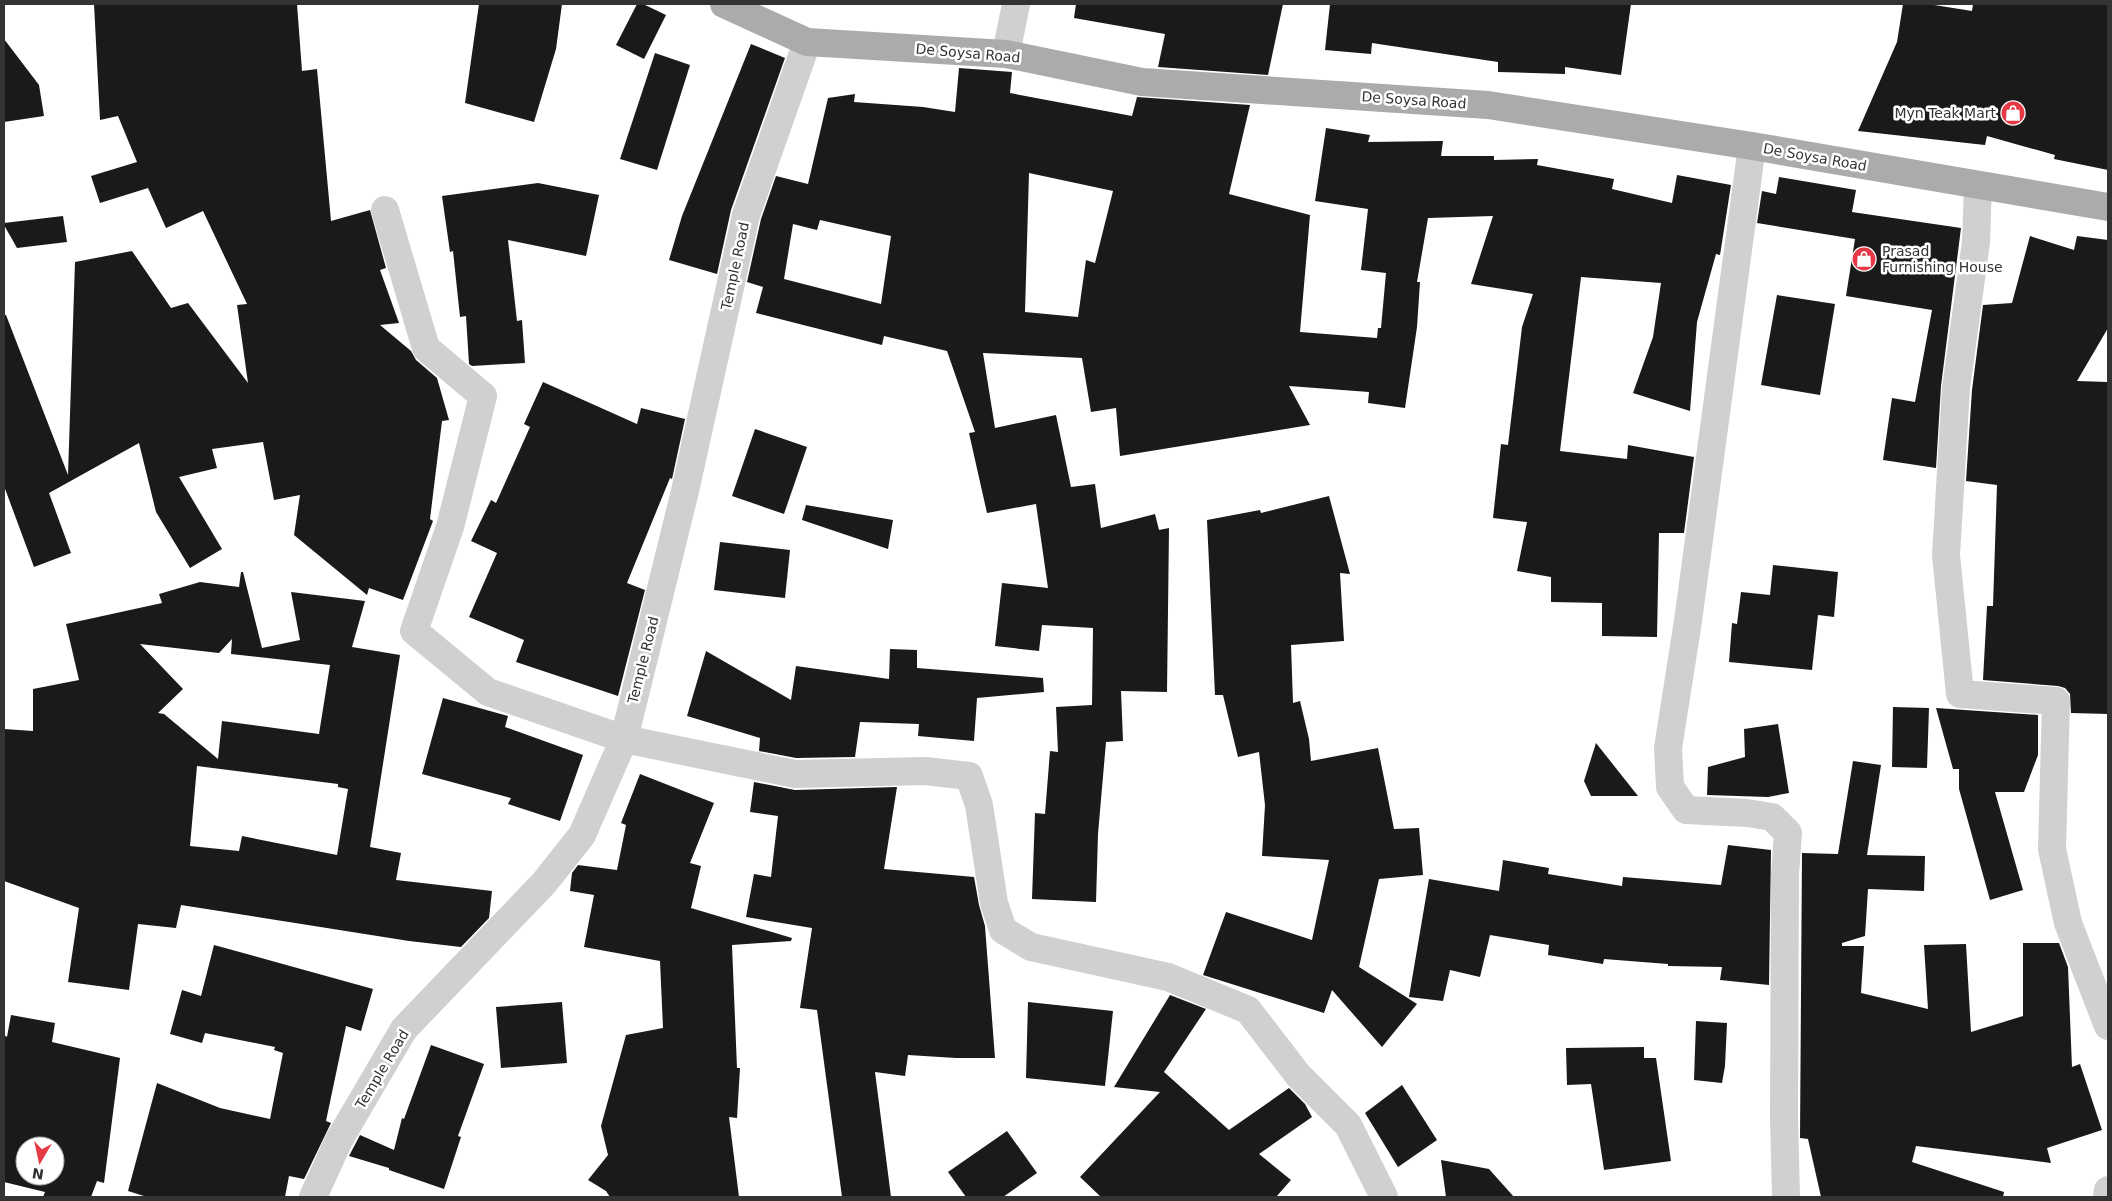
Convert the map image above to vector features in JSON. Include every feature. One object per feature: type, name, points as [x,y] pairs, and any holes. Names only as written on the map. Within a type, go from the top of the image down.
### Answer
[{"type":"main road","name":"De Soysa Road","points":[[724,4],[807,42],[1006,54],[1142,82],[1488,105],[1752,146],[2108,207]]},
{"type":"street","points":[[1006,54],[1016,4]]},
{"type":"street","name":"Temple Road","points":[[312,1197],[339,1140],[404,1029],[544,883],[582,835],[624,739],[687,481],[746,215],[807,42]]},
{"type":"street","points":[[1752,146],[1688,621],[1668,748],[1670,787],[1686,810],[1747,813],[1772,817],[1788,833],[1785,884],[1784,1118],[1786,1197]]},
{"type":"street","points":[[1978,185],[1976,242],[1956,388],[1946,554],[1960,694],[2056,701],[2052,849],[2068,923],[2108,1026]]},
{"type":"street","points":[[385,210],[426,348],[483,396],[450,527],[414,631],[488,692],[624,739],[795,774],[925,771],[968,776],[980,804],[994,903],[1003,930],[1031,946],[1168,976],[1248,1010],[1298,1075],[1348,1125],[1384,1197]]},
{"type":"street","points":[[2106,1197],[2108,1190]]},
{"type":"building","points":[[94,4],[297,4],[302,71],[317,69],[331,221],[370,210],[386,268],[380,270],[399,323],[380,325],[411,351],[416,360],[437,378],[449,420],[442,421],[430,519],[433,521],[403,600],[369,588],[367,595],[294,535],[300,495],[274,500],[263,442],[212,449],[217,468],[179,477],[222,549],[190,568],[156,512],[139,443],[49,493],[71,553],[34,567],[4,486],[4,315],[6,315],[68,475],[75,262],[132,251],[171,308],[188,303],[248,383],[237,305],[247,304],[203,211],[166,228],[148,188],[100,203],[91,176],[137,162],[118,116],[100,120]]},
{"type":"building","points":[[479,4],[562,4],[556,49],[534,122],[465,103]]},
{"type":"building","points":[[637,4],[643,4],[666,15],[644,59],[616,45]]},
{"type":"building","points":[[1076,4],[1283,4],[1268,75],[1158,67],[1165,34],[1074,18]]},
{"type":"building","points":[[1330,4],[1631,4],[1621,75],[1565,67],[1565,74],[1498,72],[1498,62],[1372,43],[1371,54],[1325,50]]},
{"type":"building","points":[[1903,4],[1928,4],[1972,11],[1973,4],[2108,4],[2108,170],[2054,159],[2055,155],[1987,136],[1985,145],[1858,131],[1897,42]]},
{"type":"building","points":[[4,39],[39,85],[44,116],[4,122]]},
{"type":"building","points":[[751,44],[785,58],[731,210],[717,274],[669,260],[682,216]]},
{"type":"building","points":[[655,53],[690,65],[657,170],[620,159]]},
{"type":"building","points":[[959,68],[1012,72],[1010,93],[1132,116],[1137,97],[1250,105],[1229,194],[1310,215],[1300,332],[1377,338],[1378,328],[1381,328],[1386,273],[1361,270],[1368,209],[1315,201],[1326,128],[1370,135],[1368,142],[1443,141],[1441,156],[1494,156],[1494,160],[1538,159],[1537,165],[1614,179],[1612,189],[1672,203],[1677,175],[1731,185],[1720,255],[1716,254],[1697,322],[1690,411],[1633,393],[1653,337],[1661,283],[1581,277],[1560,451],[1627,459],[1628,445],[1694,457],[1684,533],[1659,533],[1657,637],[1602,636],[1602,603],[1551,602],[1551,577],[1517,571],[1527,522],[1493,518],[1501,444],[1508,445],[1522,327],[1533,294],[1471,284],[1493,216],[1428,218],[1417,282],[1420,282],[1417,327],[1405,408],[1368,403],[1369,392],[1289,386],[1310,425],[1120,456],[1116,408],[1091,412],[1082,358],[983,353],[995,428],[1056,415],[1071,487],[1095,484],[1101,528],[1155,514],[1159,530],[1169,528],[1167,692],[1121,691],[1123,741],[1106,742],[1098,834],[1096,902],[1032,899],[1035,813],[1045,814],[1050,751],[1058,752],[1056,707],[1092,705],[1093,628],[1042,625],[1039,651],[995,646],[1002,583],[1048,588],[1036,504],[987,513],[969,433],[975,432],[947,351],[884,336],[882,345],[756,313],[763,287],[747,282],[761,219],[776,176],[808,184],[828,98],[855,94],[854,102],[923,107],[955,112]],"holes":[[[1029,173],[1113,191],[1095,263],[1086,260],[1078,317],[1025,312]],[[820,220],[891,236],[881,304],[784,279],[793,224],[817,230]]]},
{"type":"building","points":[[1779,177],[1856,190],[1852,212],[1961,228],[1941,386],[1936,468],[1883,460],[1892,398],[1915,402],[1932,310],[1846,296],[1855,239],[1757,223],[1762,191],[1776,194]]},
{"type":"building","points":[[538,183],[599,195],[586,256],[508,240],[517,321],[522,320],[525,363],[472,366],[469,364],[466,316],[460,317],[453,251],[450,252],[442,196]]},
{"type":"building","points":[[63,216],[67,242],[17,248],[4,225],[4,223]]},
{"type":"building","points":[[2030,236],[2074,250],[2077,236],[2108,240],[2108,328],[2077,381],[2108,382],[2108,714],[2071,713],[2070,694],[2065,688],[2058,686],[1983,680],[1987,606],[1993,606],[1997,485],[1966,481],[1972,390],[1983,305],[2012,303]]},
{"type":"building","points":[[1777,295],[1835,304],[1820,395],[1761,385]]},
{"type":"building","points":[[543,382],[637,424],[641,408],[685,419],[672,479],[670,478],[627,583],[645,590],[618,696],[516,662],[524,640],[469,617],[497,553],[471,541],[491,500],[496,503],[530,427],[524,424]]},
{"type":"building","points":[[755,429],[807,447],[784,514],[732,496]]},
{"type":"building","points":[[1329,496],[1350,574],[1340,573],[1344,641],[1291,645],[1293,703],[1300,701],[1309,739],[1311,761],[1378,748],[1394,829],[1419,828],[1423,875],[1379,879],[1359,967],[1417,1004],[1382,1047],[1332,990],[1324,1013],[1203,975],[1226,912],[1312,940],[1329,860],[1262,856],[1265,805],[1259,752],[1238,757],[1223,695],[1215,695],[1207,520],[1260,510],[1261,513]]},
{"type":"building","points":[[806,505],[893,520],[888,549],[802,520]]},
{"type":"building","points":[[720,542],[790,550],[785,598],[714,590]]},
{"type":"building","points":[[1773,565],[1838,572],[1834,617],[1818,615],[1812,670],[1729,662],[1732,623],[1737,624],[1741,592],[1770,595]]},
{"type":"building","points":[[241,572],[243,572],[262,648],[300,640],[291,592],[365,601],[352,647],[400,655],[370,847],[401,853],[396,880],[492,891],[489,918],[461,947],[409,941],[181,905],[176,928],[138,924],[129,990],[68,982],[79,908],[4,881],[4,729],[33,731],[33,689],[79,680],[66,624],[162,603],[159,594],[200,582],[239,587]],"holes":[[[232,639],[231,654],[330,665],[319,734],[222,721],[218,759],[164,714],[158,713],[183,689],[140,644],[219,653]],[[197,766],[338,784],[338,787],[348,789],[337,855],[242,836],[239,851],[190,846]]]},
{"type":"building","points":[[890,649],[917,650],[917,668],[1043,678],[1044,692],[977,698],[974,741],[918,736],[919,724],[860,722],[855,757],[796,758],[759,751],[760,738],[687,716],[706,651],[791,700],[796,666],[889,679]]},
{"type":"building","points":[[443,698],[508,716],[505,727],[583,755],[560,821],[508,804],[511,798],[422,774]]},
{"type":"building","points":[[1893,707],[1929,708],[1927,768],[1892,767]]},
{"type":"building","points":[[1936,708],[2038,715],[2038,755],[2024,792],[1995,792],[2023,890],[1990,900],[1959,789],[1959,769],[1953,769]]},
{"type":"building","points":[[1778,724],[1789,793],[1768,797],[1707,795],[1708,767],[1745,757],[1744,729]]},
{"type":"building","points":[[1596,743],[1638,796],[1591,796],[1584,781]]},
{"type":"building","points":[[1853,761],[1881,765],[1867,855],[1925,856],[1924,891],[1868,889],[1865,936],[1842,943],[1842,946],[1864,946],[1861,993],[1928,1009],[1924,945],[1966,944],[1971,1032],[2023,1016],[2023,943],[2059,943],[2068,967],[2072,1067],[2080,1064],[2102,1130],[2047,1148],[2051,1163],[1916,1146],[1912,1162],[2004,1192],[2003,1197],[1821,1197],[1808,1139],[1800,1138],[1802,853],[1838,854]]},
{"type":"building","points":[[640,774],[714,803],[690,863],[701,866],[691,908],[792,938],[791,941],[732,945],[737,1068],[740,1068],[737,1118],[729,1117],[739,1197],[610,1197],[606,1191],[588,1180],[608,1155],[601,1126],[626,1035],[663,1028],[660,961],[584,947],[594,895],[570,891],[572,873],[578,865],[617,870],[626,825],[621,823]]},
{"type":"building","points":[[754,782],[795,790],[897,787],[884,869],[974,877],[985,926],[995,1058],[908,1055],[905,1076],[875,1072],[891,1197],[842,1197],[817,1010],[800,1008],[812,928],[746,917],[754,874],[771,877],[778,816],[750,812]]},
{"type":"building","points":[[1728,845],[1771,850],[1769,985],[1720,980],[1722,967],[1668,966],[1668,964],[1604,959],[1603,964],[1548,955],[1549,945],[1490,935],[1480,977],[1450,970],[1443,1001],[1409,997],[1429,879],[1499,891],[1503,860],[1549,868],[1548,874],[1622,886],[1623,877],[1721,885]]},
{"type":"building","points":[[214,945],[373,989],[361,1031],[346,1026],[326,1121],[331,1123],[304,1179],[289,1176],[285,1197],[147,1197],[128,1191],[157,1083],[220,1108],[270,1119],[283,1053],[274,1050],[275,1047],[205,1033],[202,1043],[170,1034],[182,990],[201,996]]},
{"type":"building","points":[[1170,995],[1206,1009],[1164,1072],[1229,1130],[1289,1088],[1305,1104],[1312,1117],[1259,1154],[1291,1180],[1276,1197],[1101,1197],[1080,1177],[1160,1092],[1114,1087]]},
{"type":"building","points":[[562,1002],[567,1063],[501,1068],[496,1007]]},
{"type":"building","points":[[1028,1002],[1113,1011],[1105,1086],[1026,1078]]},
{"type":"building","points":[[11,1015],[55,1023],[52,1042],[120,1058],[104,1183],[97,1181],[91,1197],[43,1197],[45,1192],[20,1186],[65,1186],[65,1136],[15,1136],[15,1185],[4,1182],[4,1035],[7,1037]]},
{"type":"building","points":[[1696,1021],[1727,1023],[1725,1066],[1722,1083],[1694,1080]]},
{"type":"building","points":[[431,1045],[484,1064],[458,1136],[461,1137],[444,1189],[389,1170],[389,1168],[349,1156],[360,1135],[394,1150],[402,1118],[404,1119]]},
{"type":"building","points":[[1644,1047],[1644,1058],[1656,1058],[1671,1161],[1604,1170],[1591,1084],[1567,1085],[1566,1048]]},
{"type":"building","points":[[1402,1085],[1437,1140],[1398,1167],[1365,1113]]},
{"type":"building","points":[[1007,1131],[1037,1173],[1003,1197],[966,1197],[948,1172]]},
{"type":"building","points":[[1441,1160],[1489,1169],[1514,1197],[1446,1197]]},
{"type":"place","name":"Myn Teak Mart","points":[[2013,113]]},
{"type":"place","name":"Prasad Furnishing House","points":[[1864,259]]}]
